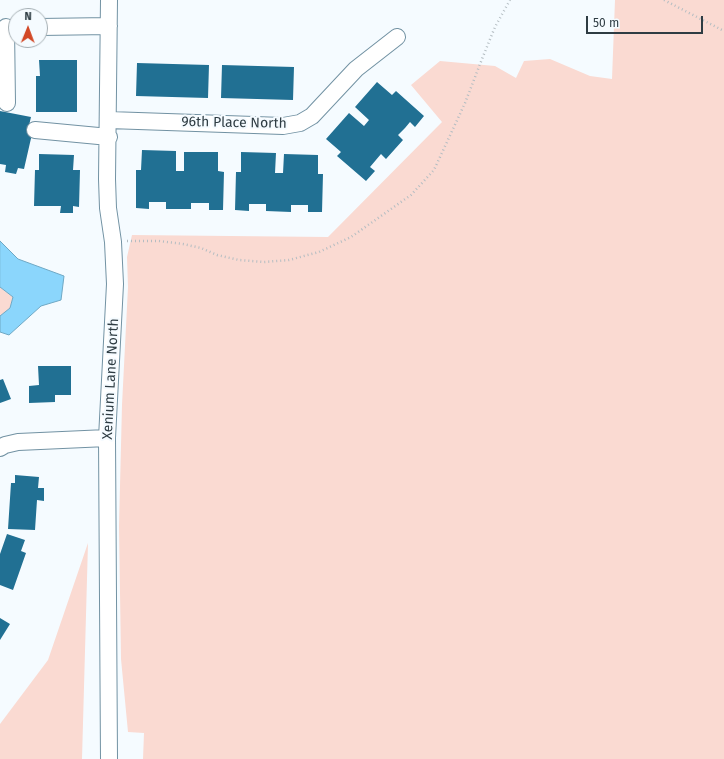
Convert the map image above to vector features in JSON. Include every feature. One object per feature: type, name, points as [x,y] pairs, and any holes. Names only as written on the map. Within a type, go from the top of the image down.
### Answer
[{"type":"street","name":"Xenium Lane North","points":[[109,0],[108,208],[113,242],[115,284],[107,438],[109,759]]},
{"type":"street","points":[[48,27],[109,26]]},
{"type":"street","points":[[7,103],[8,27]]},
{"type":"street","name":"96th Place North","points":[[109,120],[283,126],[300,123],[312,116],[356,69],[397,38]]},
{"type":"street","points":[[35,130],[109,137]]},
{"type":"street","points":[[0,448],[18,442],[107,438]]},
{"type":"path","points":[[113,242],[159,241],[183,244],[239,260],[264,262],[289,260],[319,252],[351,237],[411,195],[434,170],[465,103],[496,27],[510,0]]},
{"type":"path","points":[[664,0],[724,31]]},
{"type":"shaded area","points":[[615,0],[724,0],[724,759],[143,759],[144,733],[128,732],[121,659],[119,526],[122,405],[128,287],[127,257],[132,235],[328,237],[442,122],[411,85],[440,61],[495,66],[516,78],[524,61],[550,59],[590,76],[612,79]]},
{"type":"shaded area","points":[[0,287],[13,297],[10,308],[0,316]]},
{"type":"shaded area","points":[[88,543],[82,759],[0,759],[0,724],[48,660]]},
{"type":"water","points":[[0,241],[18,259],[64,276],[61,300],[41,306],[9,335],[0,332],[0,316],[10,308],[13,297],[0,287]]},
{"type":"building","points":[[39,60],[77,60],[77,112],[36,112],[36,76],[40,76]]},
{"type":"building","points":[[137,63],[209,65],[208,98],[136,96]]},
{"type":"building","points":[[222,65],[294,67],[293,100],[221,98]]},
{"type":"building","points":[[377,82],[392,95],[396,91],[424,116],[415,127],[410,122],[398,135],[403,140],[386,159],[381,154],[370,167],[375,171],[366,181],[337,156],[341,152],[326,139],[349,113],[364,126],[369,120],[355,107]]},
{"type":"building","points":[[0,111],[31,117],[27,134],[32,134],[24,169],[18,168],[16,174],[5,172],[6,165],[0,164]]},
{"type":"building","points":[[142,150],[176,151],[176,171],[184,171],[184,152],[218,152],[218,171],[224,172],[223,210],[209,210],[209,203],[191,203],[191,209],[166,209],[166,202],[149,202],[149,209],[136,208],[136,170],[141,170]]},
{"type":"building","points":[[241,152],[276,153],[275,173],[283,173],[284,154],[318,155],[318,174],[323,174],[322,212],[308,212],[308,205],[291,205],[291,212],[266,211],[266,204],[249,204],[249,211],[235,210],[236,172],[241,172]]},
{"type":"building","points":[[39,154],[74,155],[73,170],[80,170],[79,207],[73,206],[73,213],[60,213],[61,206],[34,206],[35,170],[39,170]]},
{"type":"building","points":[[38,366],[71,366],[71,395],[55,395],[55,402],[29,403],[29,386],[39,385]]},
{"type":"building","points":[[3,379],[11,399],[0,403],[0,380]]},
{"type":"building","points":[[15,475],[39,477],[38,488],[44,488],[44,501],[37,500],[35,530],[8,529],[11,483],[15,483]]},
{"type":"building","points":[[7,534],[25,540],[21,551],[26,553],[13,590],[0,585],[0,554]]},
{"type":"building","points":[[0,618],[10,624],[0,640]]}]
